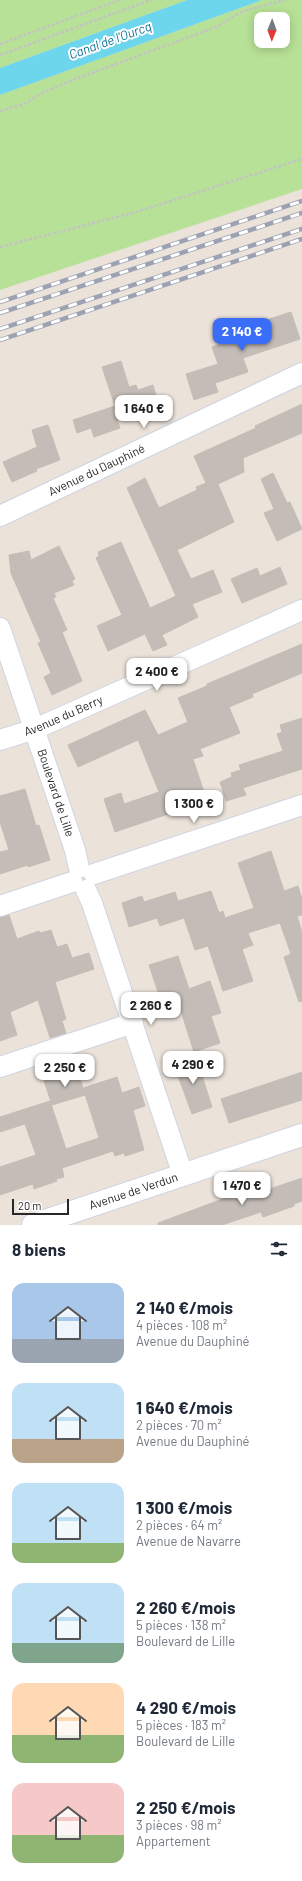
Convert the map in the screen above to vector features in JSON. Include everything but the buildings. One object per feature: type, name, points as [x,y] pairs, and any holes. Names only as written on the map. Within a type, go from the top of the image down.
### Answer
[{"type":"street","name":"Avenue du Dauphiné","points":[[0,516],[302,373]]},
{"type":"street","name":"Avenue du Berry","points":[[0,740],[35,729],[302,610]]},
{"type":"street","name":"Boulevard de Lille","points":[[0,628],[183,1175]]},
{"type":"street","points":[[0,906],[302,805]]},
{"type":"street","points":[[0,1067],[133,1023]]},
{"type":"street","name":"Avenue de Verdun","points":[[32,1225],[302,1135]]},
{"type":"path","points":[[0,44],[120,0]]},
{"type":"path","points":[[0,55],[150,0]]},
{"type":"path","points":[[0,111],[24,104],[44,92],[73,80],[216,27],[243,11],[285,0]]},
{"type":"path","points":[[0,247],[133,213],[302,159]]},
{"type":"green space","points":[[0,0],[187,0],[0,68]]},
{"type":"green space","points":[[262,0],[302,0],[302,189],[0,290],[0,95]]},
{"type":"water","name":"Canal de l'Ourcq","points":[[187,0],[262,0],[0,95],[0,68]]},
{"type":"railway","points":[[0,302],[302,201]]},
{"type":"railway","points":[[0,313],[302,213]]},
{"type":"railway","points":[[0,329],[302,229]]},
{"type":"railway","points":[[0,340],[302,239]]}]
